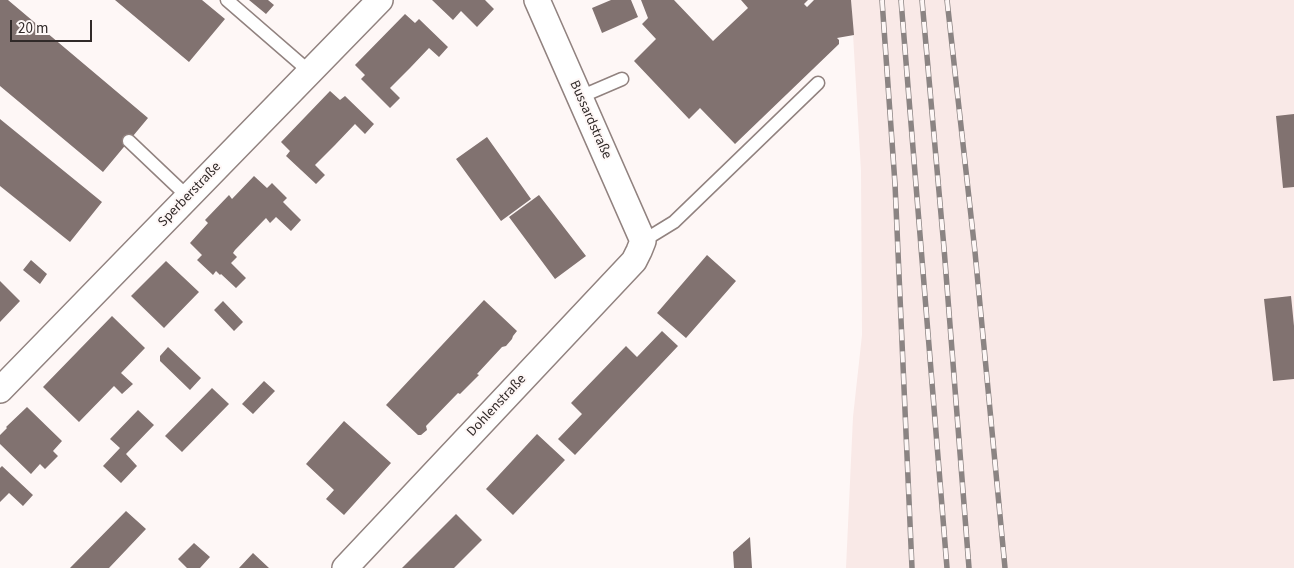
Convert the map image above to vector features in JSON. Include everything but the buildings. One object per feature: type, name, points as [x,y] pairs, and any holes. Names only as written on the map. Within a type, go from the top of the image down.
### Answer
[{"type":"street","name":"Sperberstraße","points":[[0,390],[380,0]]},
{"type":"street","name":"Bussardstraße","points":[[537,0],[642,241]]},
{"type":"street","name":"Dohlenstraße","points":[[345,568],[634,261],[642,241]]},
{"type":"lane","points":[[227,0],[310,72]]},
{"type":"lane","points":[[580,98],[622,78]]},
{"type":"lane","points":[[642,241],[674,222],[818,83]]},
{"type":"lane","points":[[129,141],[188,197]]},
{"type":"shaded area","points":[[851,0],[1294,0],[1294,568],[846,568],[853,417],[862,335],[861,171]]},
{"type":"railway","points":[[882,0],[895,184],[912,568]]},
{"type":"railway","points":[[901,0],[947,568]]},
{"type":"railway","points":[[922,0],[969,568]]},
{"type":"railway","points":[[947,0],[975,252],[1005,568]]}]
